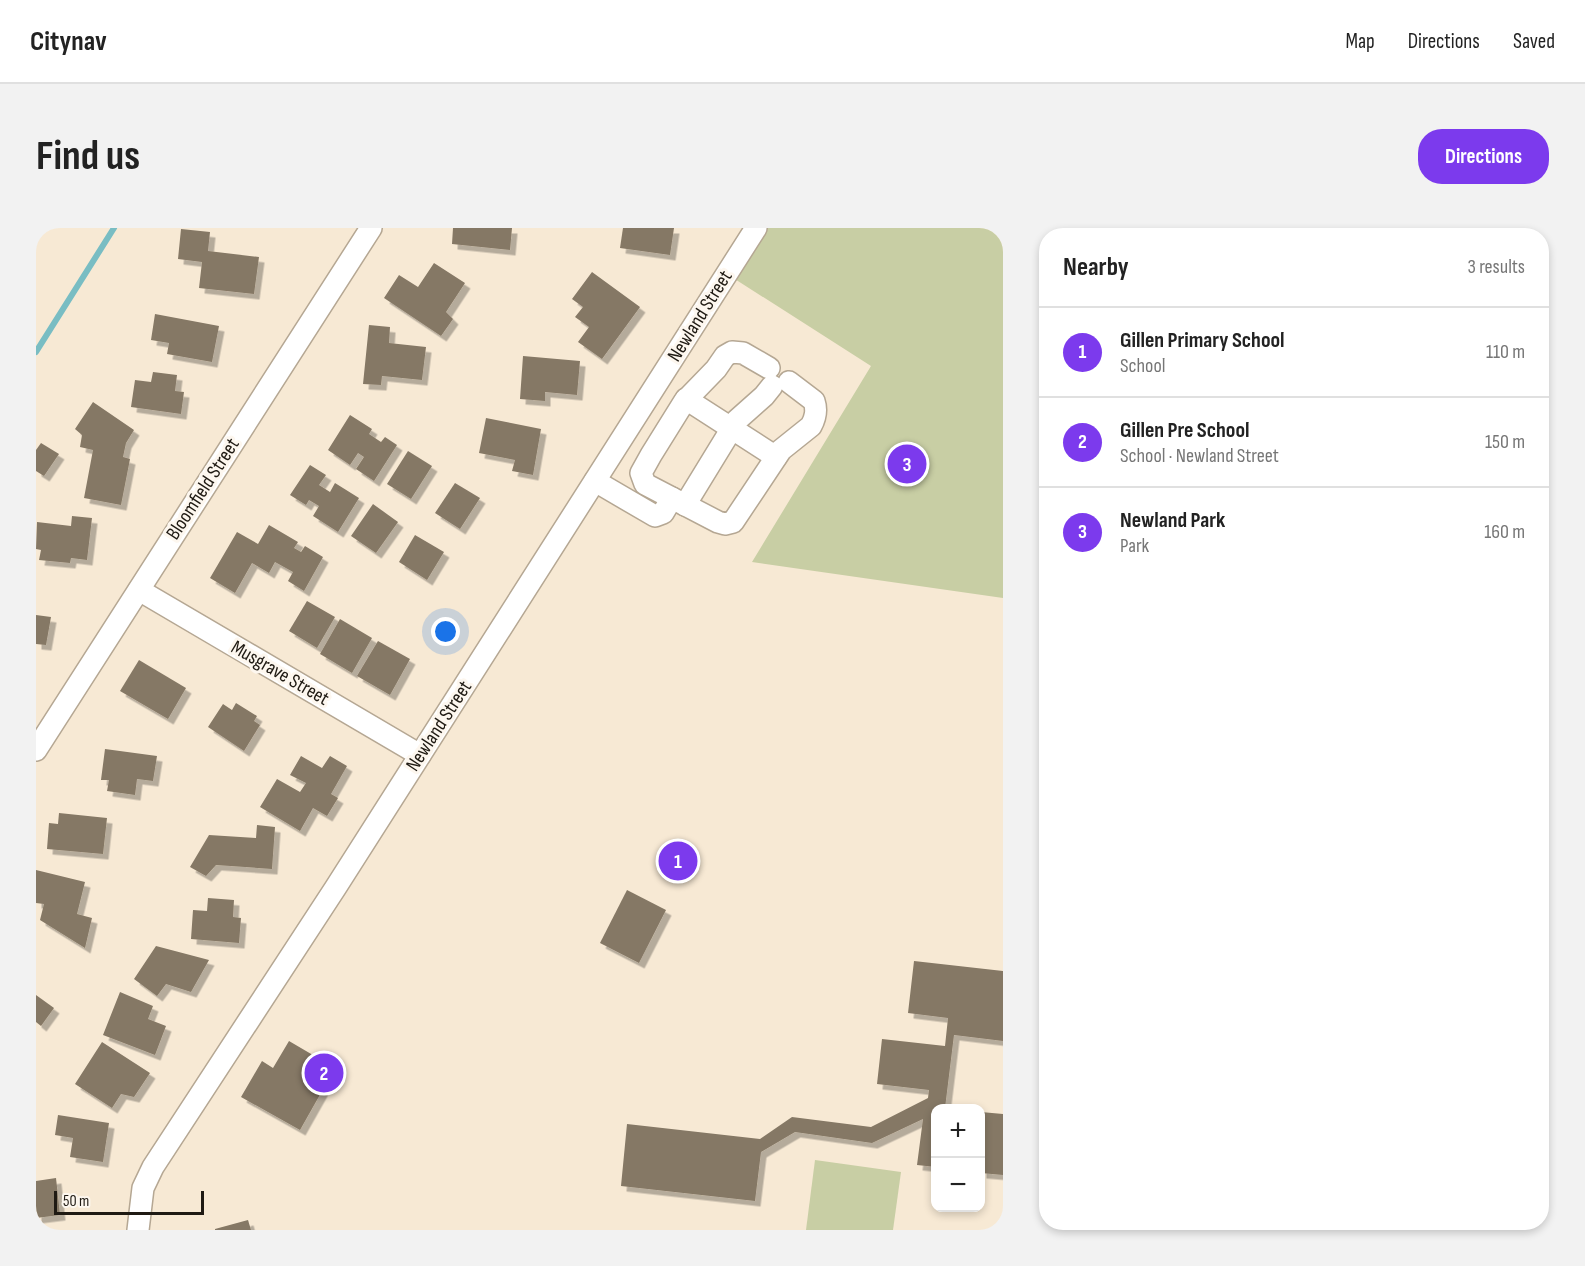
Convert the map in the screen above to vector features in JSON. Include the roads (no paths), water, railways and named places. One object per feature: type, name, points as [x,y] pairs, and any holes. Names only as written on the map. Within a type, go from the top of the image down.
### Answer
[{"type":"street","name":"Bloomfield Street","points":[[36,750],[371,228]]},
{"type":"street","name":"Newland Street","points":[[138,1230],[143,1188],[153,1167],[420,755],[756,228]]},
{"type":"street","points":[[732,352],[743,353],[776,379],[814,401],[816,416],[811,426],[786,444],[733,522],[721,524],[645,484],[641,473],[686,399],[716,369],[725,356],[732,352]]},
{"type":"street","points":[[595,481],[655,516],[663,513],[678,502],[742,414],[764,396],[776,379]]},
{"type":"street","points":[[686,399],[776,457]]},
{"type":"street","name":"Musgrave Street","points":[[139,590],[420,755]]},
{"type":"waterway","points":[[36,352],[114,228]]},
{"type":"place","name":"Newland Park","points":[[907,464]]},
{"type":"place","name":"Gillen Primary School","points":[[678,861]]},
{"type":"place","name":"Gillen Pre School","points":[[324,1073]]}]
